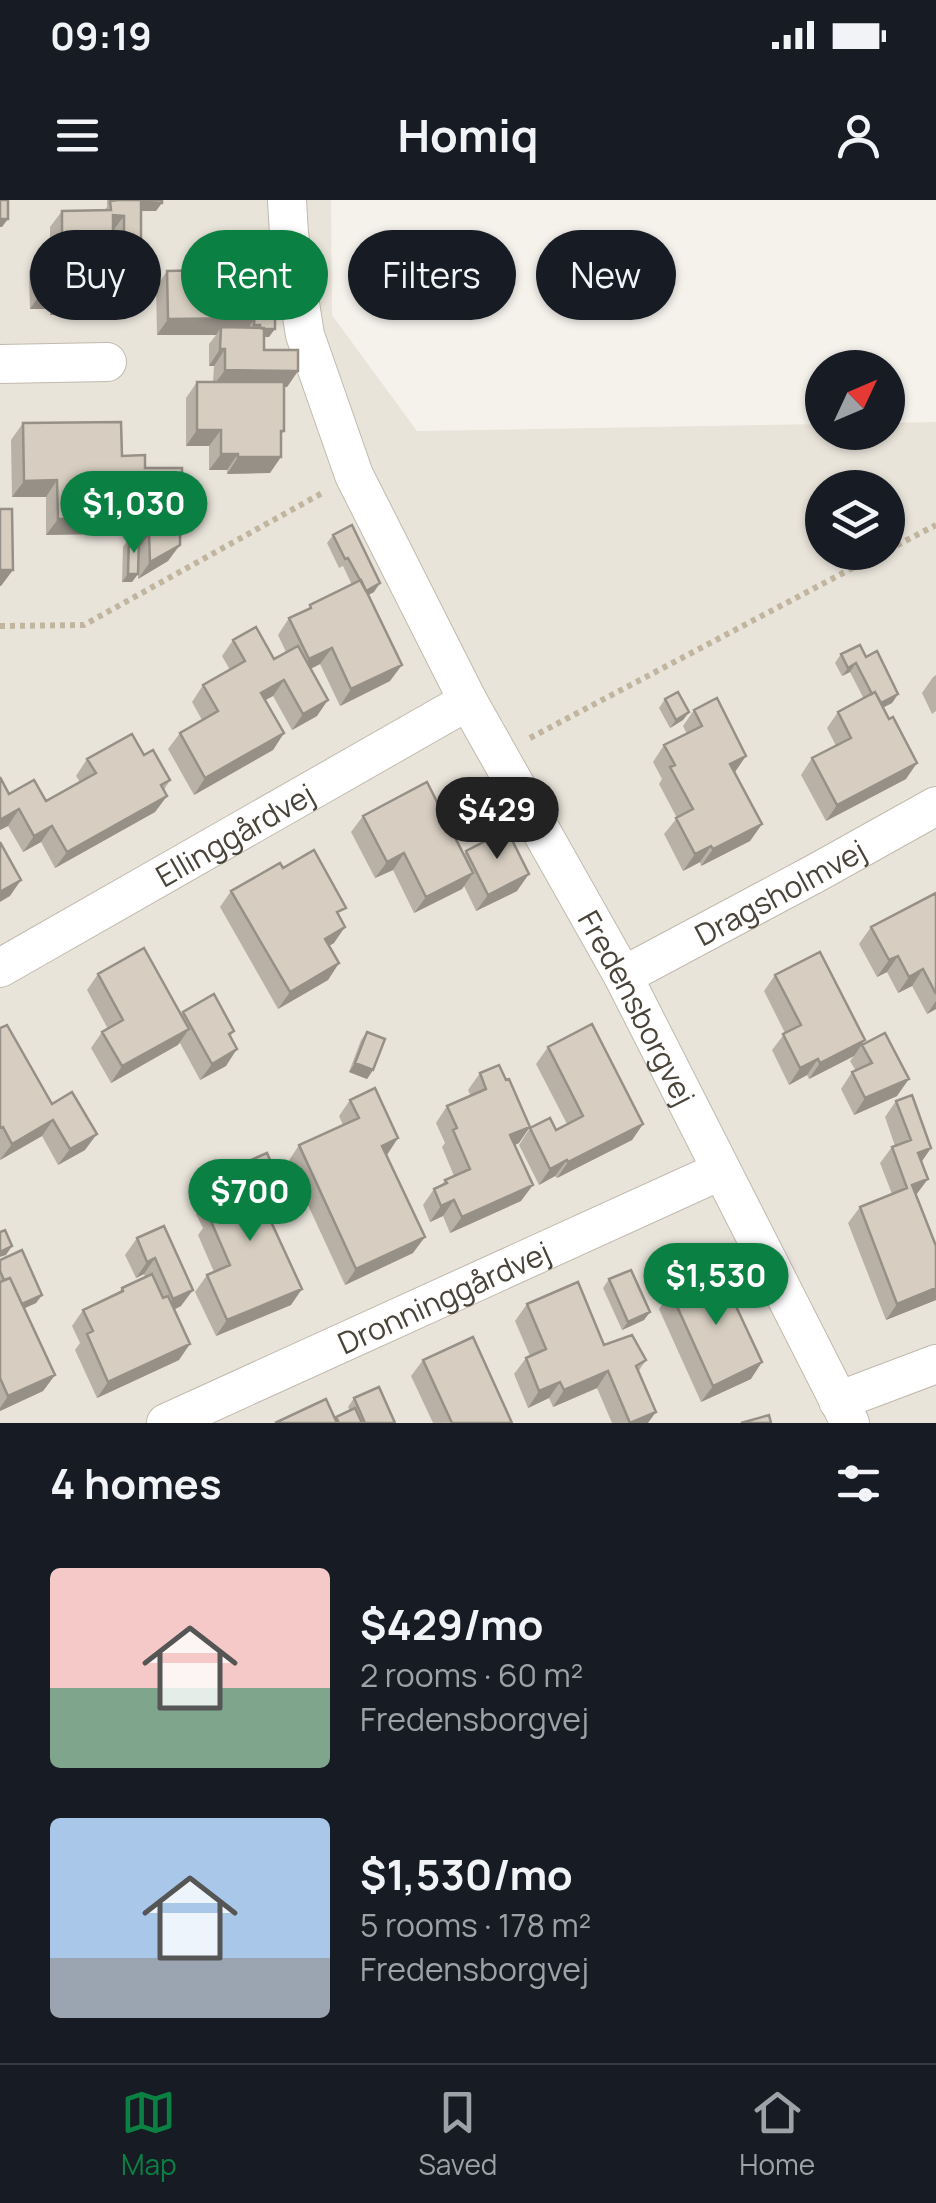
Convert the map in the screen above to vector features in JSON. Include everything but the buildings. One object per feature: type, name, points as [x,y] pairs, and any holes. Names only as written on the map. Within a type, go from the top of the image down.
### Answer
[{"type":"street","name":"Fredensborgvej","points":[[287,200],[305,335],[354,475],[468,701],[622,976],[844,1412]]},
{"type":"street","points":[[0,364],[107,362]]},
{"type":"street","name":"Ellinggårdvej","points":[[0,968],[468,701]]},
{"type":"street","name":"Dragsholmvej","points":[[622,976],[936,806]]},
{"type":"street","name":"Dronninggårdvej","points":[[166,1423],[720,1171]]},
{"type":"street","points":[[844,1412],[936,1364]]},
{"type":"path","points":[[0,626],[84,625],[354,475]]},
{"type":"path","points":[[905,541],[936,525]]},
{"type":"path","points":[[498,755],[849,570]]},
{"type":"shaded area","points":[[0,200],[331,200],[332,315],[417,431],[805,424],[805,450],[905,450],[905,423],[936,422],[936,1423],[0,1423]]}]
